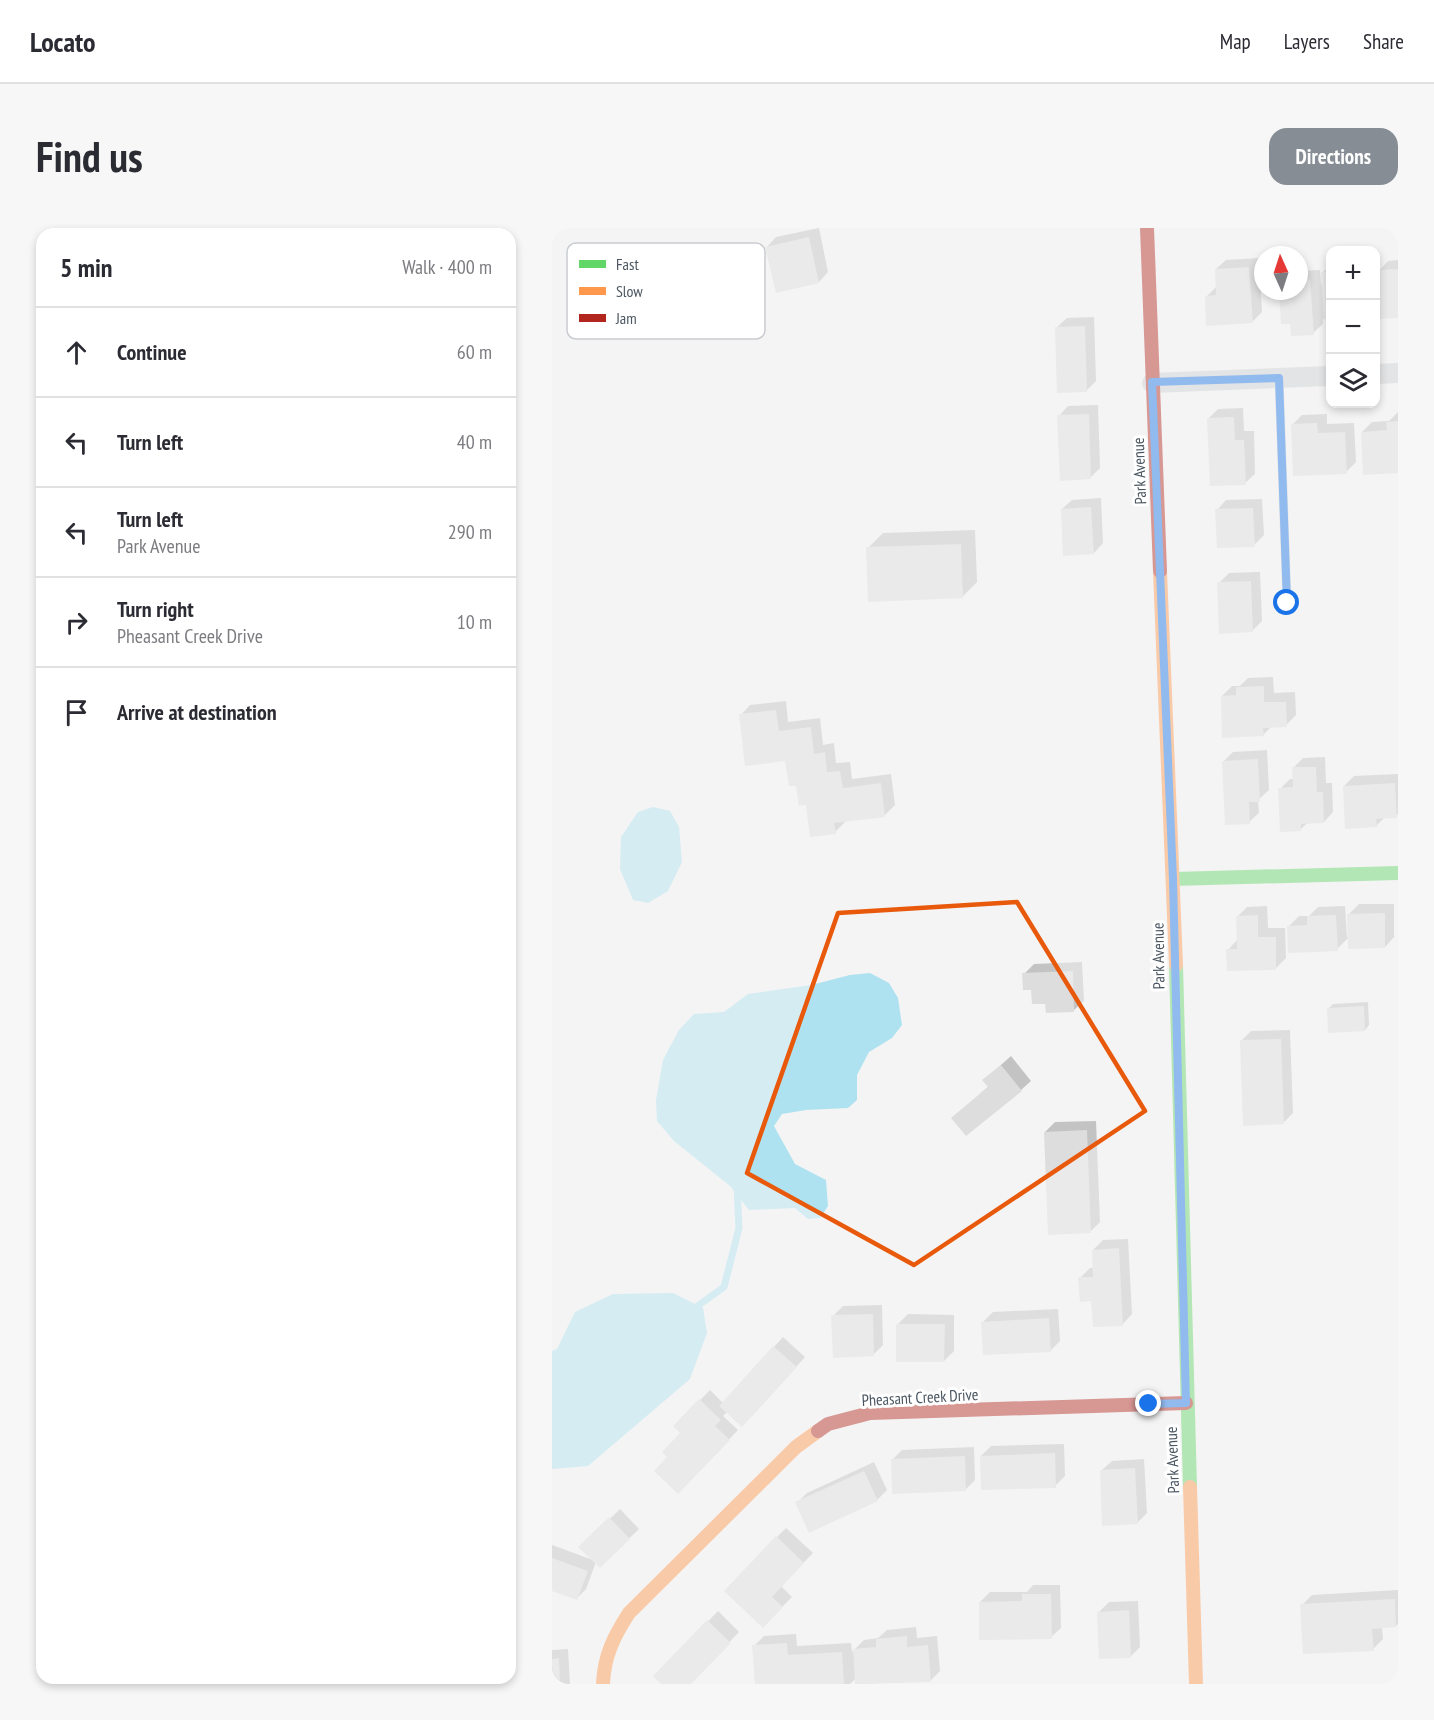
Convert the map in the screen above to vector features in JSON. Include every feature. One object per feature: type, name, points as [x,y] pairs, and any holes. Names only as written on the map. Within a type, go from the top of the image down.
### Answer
[{"type":"street","name":"Park Avenue","points":[[1147,228],[1173,879],[1186,1403],[1196,1684]]},
{"type":"street","points":[[1380,374],[1398,373]]},
{"type":"street","points":[[1152,382],[1326,376]]},
{"type":"street","points":[[1173,879],[1398,873]]},
{"type":"street","name":"Pheasant Creek Drive","points":[[603,1684],[610,1642],[630,1612],[796,1447],[828,1424],[870,1413],[1186,1403]]},
{"type":"lane","points":[[1279,378],[1287,603]]},
{"type":"highlighted area","points":[[1017,902],[1145,1111],[914,1265],[747,1173],[838,913]]},
{"type":"water","points":[[653,807],[670,811],[679,827],[682,862],[668,891],[648,903],[633,900],[620,869],[621,837],[638,812]]},
{"type":"water","points":[[870,973],[889,983],[898,998],[902,1025],[892,1038],[869,1052],[857,1075],[857,1100],[848,1108],[806,1110],[782,1114],[774,1126],[795,1164],[826,1180],[828,1206],[820,1218],[808,1219],[795,1208],[749,1210],[730,1186],[674,1141],[657,1121],[656,1100],[663,1060],[679,1030],[694,1014],[724,1012],[748,994],[811,985],[850,975]]},
{"type":"water","points":[[673,1293],[703,1308],[707,1333],[690,1379],[588,1466],[552,1469],[552,1351],[557,1349],[575,1312],[613,1294]]},
{"type":"building","points":[[809,237],[819,283],[776,293],[765,247]]},
{"type":"building","points":[[1249,267],[1253,323],[1206,326],[1205,296],[1216,295],[1215,269]]},
{"type":"building","points":[[1398,269],[1398,318],[1380,319],[1380,270]]},
{"type":"building","points":[[1326,271],[1326,320],[1324,320],[1321,272]]},
{"type":"building","points":[[1308,279],[1310,279],[1314,335],[1291,336],[1290,324],[1281,324],[1280,300],[1308,300]]},
{"type":"building","points":[[1085,326],[1087,392],[1057,393],[1055,327]]},
{"type":"building","points":[[1089,414],[1091,479],[1060,481],[1057,415]]},
{"type":"building","points":[[1234,417],[1235,440],[1244,440],[1246,485],[1210,486],[1207,418]]},
{"type":"building","points":[[1398,421],[1398,473],[1363,475],[1361,432],[1387,430],[1386,422]]},
{"type":"building","points":[[1317,423],[1318,433],[1345,432],[1347,474],[1293,476],[1291,424]]},
{"type":"building","points":[[1091,507],[1094,554],[1063,556],[1061,509]]},
{"type":"building","points":[[1253,508],[1255,547],[1217,548],[1215,509]]},
{"type":"building","points":[[961,544],[963,598],[868,602],[866,547]]},
{"type":"building","points":[[1251,581],[1253,632],[1219,634],[1217,582]]},
{"type":"building","points":[[1264,686],[1264,702],[1286,702],[1287,727],[1263,728],[1264,736],[1222,738],[1221,696],[1236,695],[1236,687]]},
{"type":"building","points":[[776,710],[779,731],[811,727],[814,754],[825,752],[827,772],[840,771],[843,788],[881,783],[885,817],[834,823],[836,834],[810,837],[806,805],[799,806],[796,786],[789,786],[785,761],[745,766],[739,714]]},
{"type":"building","points":[[1258,759],[1260,802],[1249,802],[1250,824],[1225,825],[1222,761]]},
{"type":"building","points":[[1292,767],[1316,767],[1317,792],[1323,792],[1324,823],[1301,824],[1301,831],[1280,832],[1278,788],[1293,787]]},
{"type":"building","points":[[1395,783],[1397,818],[1376,819],[1377,827],[1345,829],[1343,786]]},
{"type":"building","points":[[1385,913],[1385,948],[1348,949],[1347,914]]},
{"type":"building","points":[[1258,915],[1258,937],[1276,937],[1276,970],[1227,971],[1226,949],[1237,949],[1236,916]]},
{"type":"building","points":[[1336,915],[1338,951],[1288,953],[1287,926],[1307,925],[1307,916]]},
{"type":"building","points":[[1073,971],[1074,1012],[1046,1013],[1045,1004],[1032,1004],[1031,990],[1023,990],[1022,973]]},
{"type":"building","points":[[1364,1006],[1365,1031],[1328,1033],[1327,1008]]},
{"type":"building","points":[[1281,1039],[1284,1124],[1243,1126],[1240,1040]]},
{"type":"building","points":[[1001,1065],[1022,1091],[966,1136],[951,1118],[988,1087],[982,1080]]},
{"type":"building","points":[[1087,1130],[1091,1233],[1048,1235],[1044,1132]]},
{"type":"building","points":[[1119,1248],[1123,1326],[1093,1327],[1091,1301],[1080,1302],[1078,1277],[1093,1277],[1092,1250]]},
{"type":"building","points":[[873,1314],[874,1356],[833,1358],[831,1315]]},
{"type":"building","points":[[1049,1318],[1051,1352],[983,1355],[981,1322]]},
{"type":"building","points":[[896,1324],[945,1324],[944,1362],[896,1362]]},
{"type":"building","points":[[773,1346],[797,1367],[742,1427],[719,1406]]},
{"type":"building","points":[[699,1399],[721,1420],[715,1426],[730,1440],[678,1494],[654,1471],[667,1457],[662,1452],[680,1433],[673,1426]]},
{"type":"building","points":[[1055,1453],[1056,1488],[981,1490],[980,1456]]},
{"type":"building","points":[[965,1456],[966,1491],[892,1494],[891,1459]]},
{"type":"building","points":[[1135,1468],[1138,1524],[1102,1526],[1100,1470]]},
{"type":"building","points":[[864,1471],[878,1501],[809,1533],[795,1502]]},
{"type":"building","points":[[609,1517],[630,1539],[600,1568],[578,1547]]},
{"type":"building","points":[[776,1536],[804,1563],[772,1597],[783,1607],[763,1628],[724,1591]]},
{"type":"building","points":[[552,1558],[588,1571],[577,1600],[552,1591]]},
{"type":"building","points":[[1022,1594],[1051,1594],[1052,1639],[979,1640],[979,1602],[1022,1601]]},
{"type":"building","points":[[1395,1599],[1396,1627],[1372,1629],[1374,1651],[1303,1654],[1300,1604]]},
{"type":"building","points":[[1129,1610],[1131,1658],[1099,1659],[1097,1612]]},
{"type":"building","points":[[707,1620],[731,1643],[691,1684],[661,1684],[653,1676]]},
{"type":"building","points":[[907,1636],[907,1647],[928,1645],[931,1682],[855,1684],[853,1649],[876,1647],[876,1639]]},
{"type":"building","points":[[787,1643],[788,1655],[842,1652],[844,1684],[755,1684],[752,1645]]},
{"type":"building","points":[[559,1658],[560,1684],[552,1684],[552,1659]]},
{"type":"waterway","points":[[692,1310],[724,1287],[739,1228],[737,1187]]},
{"type":"traffic: fast","points":[[1173,879],[1398,873]]},
{"type":"traffic: fast","points":[[1176,965],[1190,1487]]},
{"type":"traffic: slow","points":[[1160,571],[1176,965]]},
{"type":"traffic: slow","points":[[603,1684],[605,1664],[611,1647],[629,1613],[796,1447],[818,1431]]},
{"type":"traffic: slow","points":[[1190,1487],[1196,1684]]},
{"type":"traffic: jam","points":[[1147,228],[1160,571]]},
{"type":"traffic: jam","points":[[818,1431],[828,1424],[870,1413],[1186,1403]]},
{"type":"route","points":[[1149,1404],[1186,1403],[1173,879],[1152,382],[1279,378],[1287,603]]}]
